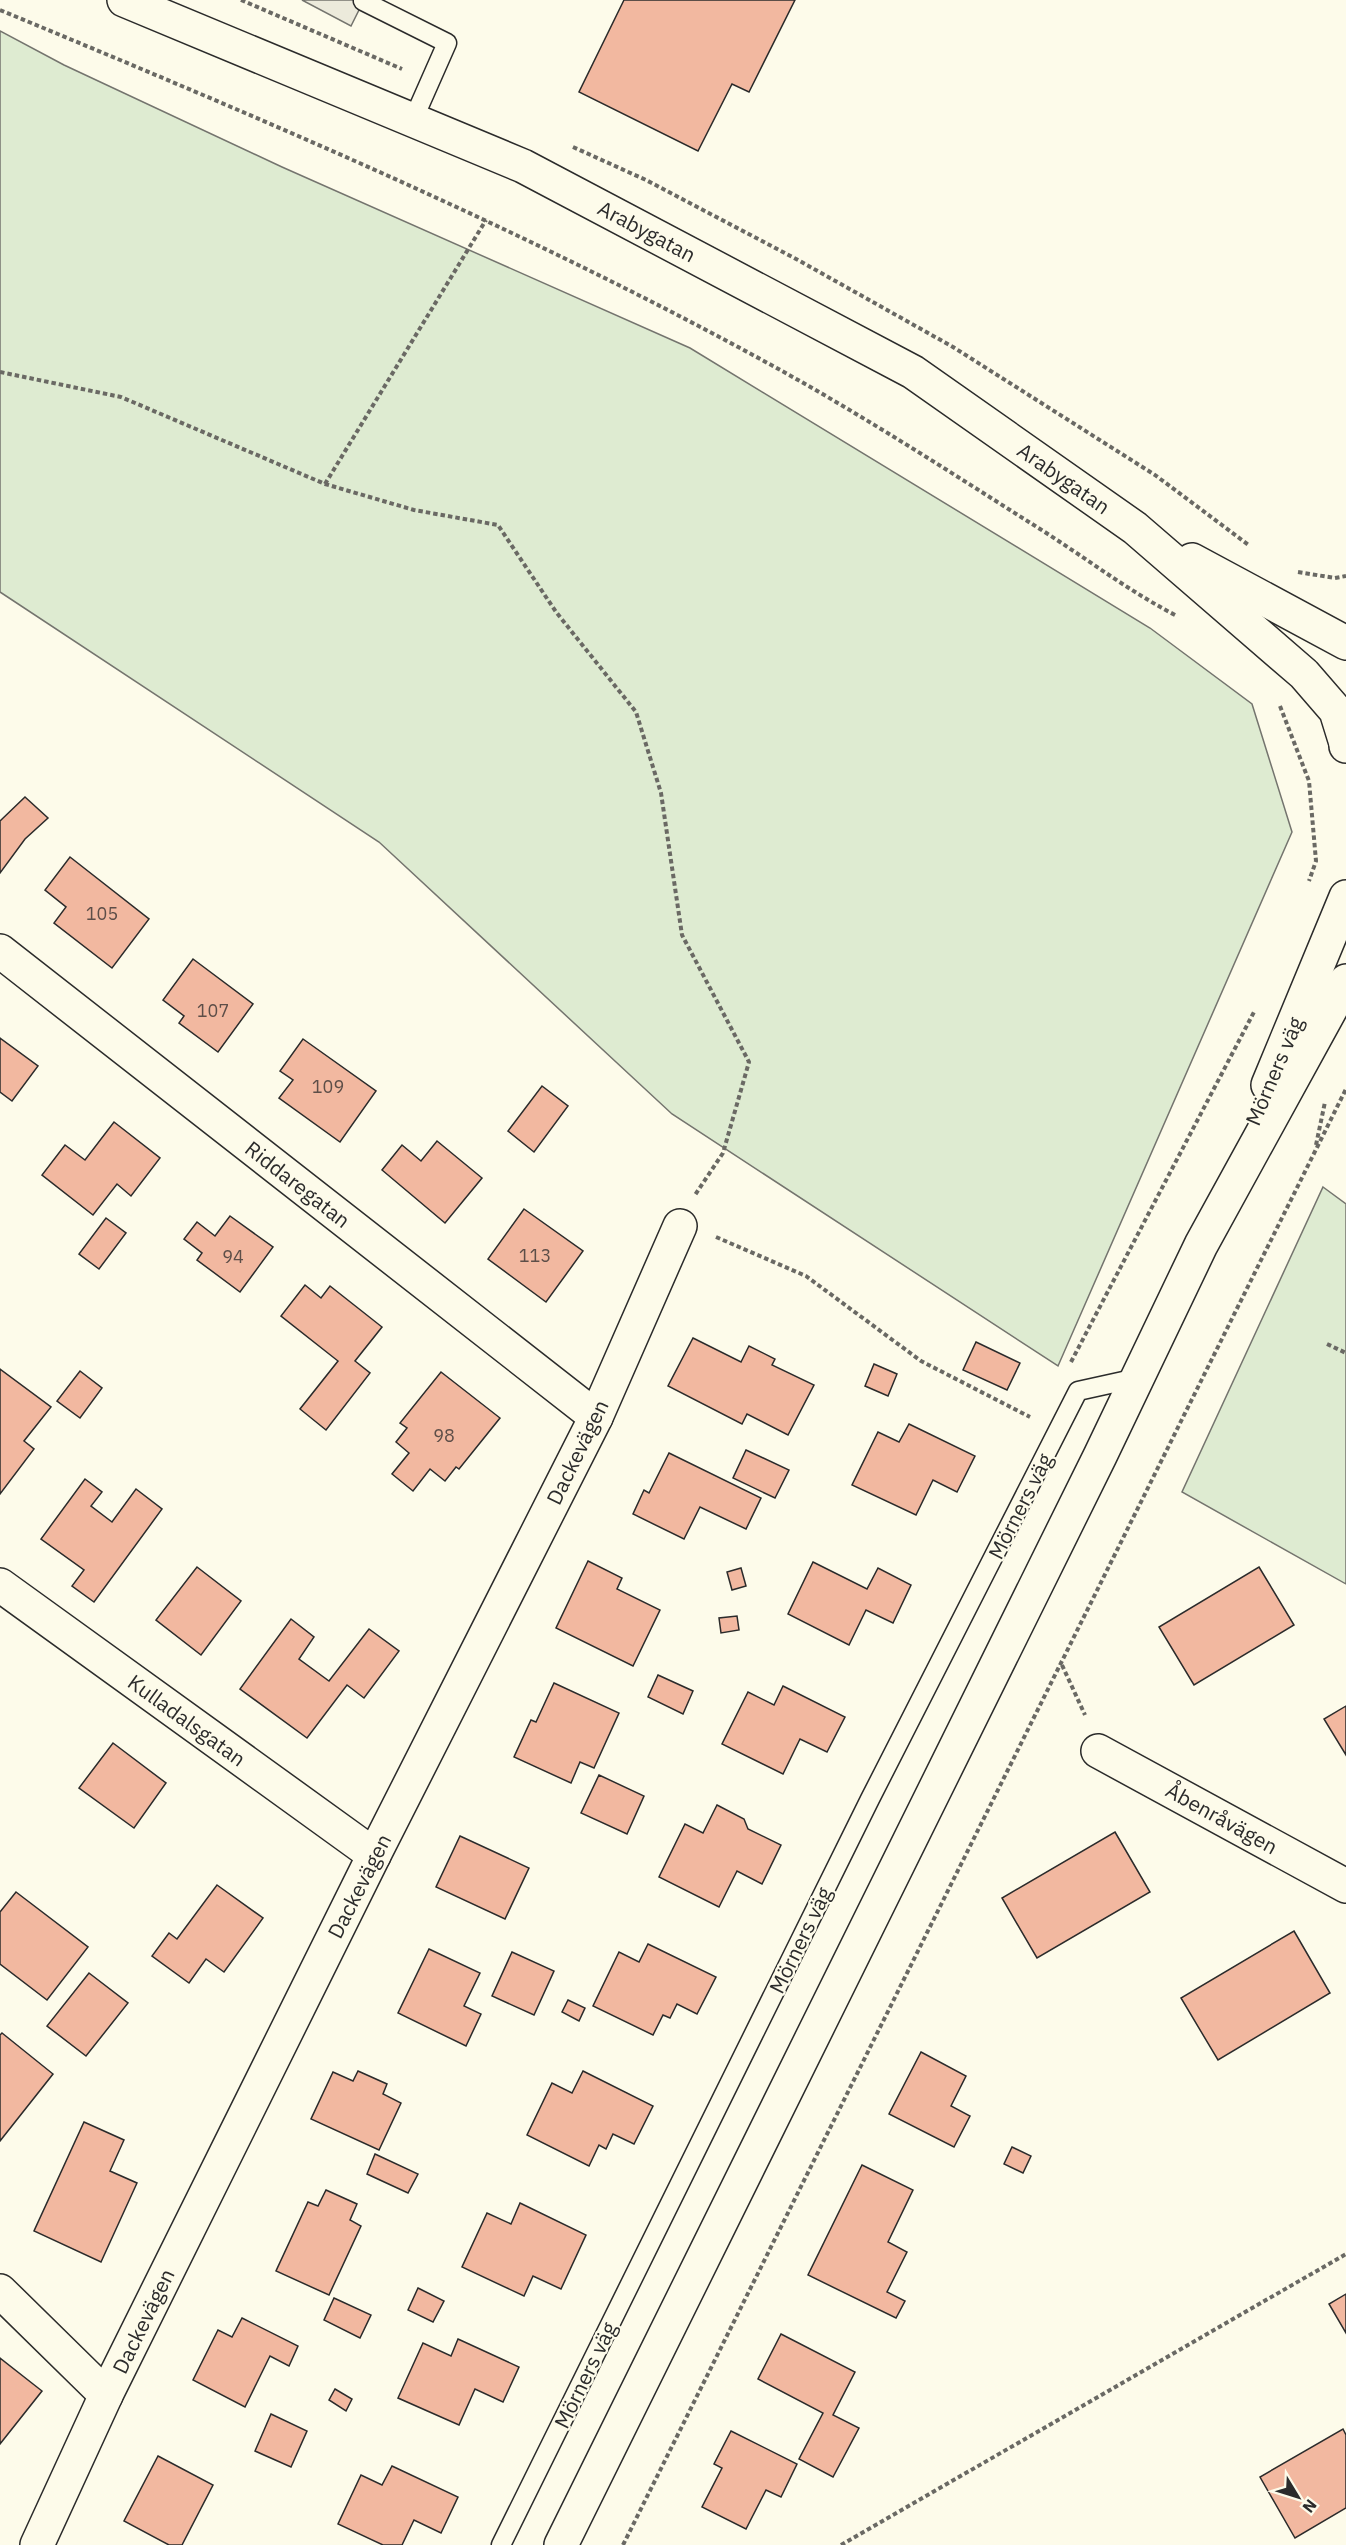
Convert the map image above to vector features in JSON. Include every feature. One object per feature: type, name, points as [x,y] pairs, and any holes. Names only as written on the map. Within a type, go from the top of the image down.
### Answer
[{"type":"street","name":"Arabygatan","points":[[124,0],[523,166],[913,372],[1135,528],[1304,674],[1336,711],[1346,740]]},
{"type":"street","name":"Arabygatan","points":[[1135,528],[1346,643]]},
{"type":"street","name":"Mörners väg","points":[[1201,1245],[1346,897]]},
{"type":"street","name":"Riddaregatan","points":[[0,951],[596,1417]]},
{"type":"street","name":"Mörners väg","points":[[561,2545],[1201,1245],[1346,981]]},
{"type":"street","name":"Dackevägen","points":[[37,2545],[106,2395],[374,1855],[596,1417],[679,1223]]},
{"type":"street","name":"Kulladalsgatan","points":[[0,1585],[374,1855]]},
{"type":"street","name":"Åbenråvägen","points":[[1098,1751],[1346,1886]]},
{"type":"street","points":[[0,2291],[106,2395]]},
{"type":"lane","points":[[363,1],[447,43],[413,120]]},
{"type":"lane","name":"Mörners väg","points":[[501,2545],[870,1799],[1078,1391],[1137,1377]]},
{"type":"path","points":[[0,10],[310,140],[486,220],[646,297],[778,369],[1044,532],[1137,595],[1176,615]]},
{"type":"path","points":[[325,484],[486,220]]},
{"type":"path","points":[[0,372],[121,397],[325,484],[414,510],[498,525],[556,612],[636,712],[661,793],[682,935],[749,1062],[723,1153],[679,1223],[806,1276],[921,1361],[1039,1422]]},
{"type":"path","points":[[1287,569],[1308,575],[1335,578],[1346,576]]},
{"type":"path","points":[[1277,697],[1309,781],[1316,861],[1306,890]]},
{"type":"path","points":[[623,2545],[1346,1089]]},
{"type":"path","points":[[1327,1344],[1346,1353]]},
{"type":"path","points":[[1062,1664],[1098,1751]]},
{"type":"path","points":[[841,2545],[1346,2254]]},
{"type":"green space","points":[[0,31],[64,65],[282,167],[690,348],[1150,628],[1252,704],[1292,832],[1058,1366],[672,1114],[379,842],[0,592]]},
{"type":"green space","points":[[1323,1187],[1346,1204],[1346,1584],[1182,1492]]},
{"type":"shaded area","points":[[302,0],[364,0],[351,26]]},
{"type":"building","points":[[624,0],[795,0],[749,92],[732,84],[698,151],[579,92]]},
{"type":"building","points":[[25,797],[48,818],[25,839],[0,873],[0,821]]},
{"type":"building","points":[[70,857],[149,919],[112,968],[54,923],[66,907],[45,890]]},
{"type":"building","points":[[193,959],[253,1004],[218,1052],[179,1023],[184,1016],[163,1000]]},
{"type":"building","points":[[0,1038],[38,1066],[12,1101],[0,1092]]},
{"type":"building","points":[[303,1039],[376,1091],[340,1142],[279,1098],[293,1080],[280,1071]]},
{"type":"building","points":[[542,1086],[568,1106],[534,1152],[508,1131]]},
{"type":"building","points":[[114,1122],[160,1158],[131,1196],[117,1184],[93,1215],[42,1175],[65,1145],[85,1160]]},
{"type":"building","points":[[437,1141],[482,1178],[445,1223],[382,1170],[402,1145],[421,1161]]},
{"type":"building","points":[[524,1209],[583,1251],[546,1302],[488,1259]]},
{"type":"building","points":[[230,1216],[273,1247],[240,1292],[197,1260],[202,1253],[184,1239],[197,1222],[215,1236]]},
{"type":"building","points":[[106,1218],[126,1233],[99,1269],[79,1254]]},
{"type":"building","points":[[305,1285],[321,1298],[330,1286],[382,1327],[355,1361],[370,1373],[326,1430],[300,1409],[338,1361],[281,1316]]},
{"type":"building","points":[[693,1338],[741,1362],[749,1346],[775,1359],[772,1365],[814,1385],[788,1435],[747,1414],[742,1424],[668,1386]]},
{"type":"building","points":[[976,1342],[1020,1363],[1007,1390],[963,1370]]},
{"type":"building","points":[[874,1364],[897,1374],[888,1396],[865,1386]]},
{"type":"building","points":[[0,1369],[51,1407],[24,1441],[34,1449],[0,1494]]},
{"type":"building","points":[[80,1371],[102,1388],[80,1418],[57,1401]]},
{"type":"building","points":[[441,1372],[500,1418],[459,1469],[456,1467],[445,1481],[430,1469],[413,1491],[392,1474],[409,1453],[396,1442],[407,1428],[400,1423]]},
{"type":"building","points":[[909,1424],[975,1456],[957,1492],[933,1480],[916,1515],[852,1485],[878,1432],[899,1442]]},
{"type":"building","points":[[746,1450],[789,1470],[775,1498],[733,1478]]},
{"type":"building","points":[[669,1453],[761,1498],[746,1529],[700,1507],[684,1539],[633,1514],[644,1490],[649,1493]]},
{"type":"building","points":[[85,1479],[102,1492],[91,1506],[112,1522],[136,1489],[162,1509],[94,1602],[72,1586],[84,1570],[41,1539]]},
{"type":"building","points":[[588,1561],[622,1578],[617,1589],[660,1610],[633,1666],[556,1628]]},
{"type":"building","points":[[813,1562],[867,1589],[878,1568],[911,1585],[893,1623],[866,1610],[849,1645],[788,1614]]},
{"type":"building","points":[[197,1567],[241,1601],[201,1655],[156,1620]]},
{"type":"building","points":[[1259,1567],[1294,1625],[1194,1685],[1159,1627]]},
{"type":"building","points":[[741,1568],[746,1586],[732,1590],[727,1572]]},
{"type":"building","points":[[737,1616],[739,1630],[721,1633],[719,1618]]},
{"type":"building","points":[[291,1619],[314,1637],[299,1659],[329,1681],[369,1629],[399,1651],[364,1698],[347,1685],[307,1738],[240,1689]]},
{"type":"building","points":[[658,1675],[693,1691],[683,1714],[648,1697]]},
{"type":"building","points":[[554,1683],[619,1713],[594,1768],[580,1762],[571,1783],[514,1757],[531,1720],[536,1722]]},
{"type":"building","points":[[783,1686],[845,1717],[827,1752],[800,1739],[783,1774],[722,1744],[748,1692],[774,1705]]},
{"type":"building","points":[[1346,1706],[1346,1755],[1324,1719]]},
{"type":"building","points":[[113,1743],[166,1783],[134,1828],[79,1788]]},
{"type":"building","points":[[599,1775],[644,1796],[627,1834],[581,1813]]},
{"type":"building","points":[[717,1805],[744,1819],[748,1829],[781,1845],[762,1884],[737,1871],[719,1907],[659,1877],[685,1824],[703,1833]]},
{"type":"building","points":[[1115,1832],[1150,1892],[1037,1958],[1002,1898]]},
{"type":"building","points":[[460,1836],[529,1868],[505,1919],[436,1887]]},
{"type":"building","points":[[217,1885],[263,1918],[224,1972],[206,1959],[189,1983],[152,1956],[169,1933],[177,1939]]},
{"type":"building","points":[[16,1892],[88,1947],[47,2000],[0,1964],[0,1912]]},
{"type":"building","points":[[1294,1931],[1330,1993],[1218,2060],[1181,1998]]},
{"type":"building","points":[[648,1944],[716,1977],[697,2014],[677,2004],[670,2018],[663,2015],[653,2035],[593,2006],[619,1952],[639,1962]]},
{"type":"building","points":[[429,1949],[480,1973],[464,2006],[481,2014],[466,2046],[398,2013]]},
{"type":"building","points":[[512,1952],[554,1971],[534,2015],[492,1996]]},
{"type":"building","points":[[89,1973],[128,2003],[86,2056],[47,2026]]},
{"type":"building","points":[[568,2000],[585,2008],[579,2021],[562,2012]]},
{"type":"building","points":[[2,2033],[53,2074],[0,2141],[0,2035]]},
{"type":"building","points":[[921,2052],[966,2076],[951,2106],[970,2116],[954,2147],[889,2114]]},
{"type":"building","points":[[358,2071],[387,2084],[383,2094],[401,2103],[379,2150],[311,2119],[333,2072],[353,2081]]},
{"type":"building","points":[[583,2071],[653,2106],[634,2144],[613,2134],[606,2149],[599,2145],[589,2166],[527,2135],[552,2083],[572,2093]]},
{"type":"building","points":[[84,2122],[124,2140],[110,2171],[137,2183],[101,2262],[34,2231]]},
{"type":"building","points":[[1012,2147],[1031,2156],[1023,2173],[1004,2164]]},
{"type":"building","points":[[375,2154],[418,2174],[408,2193],[367,2174]]},
{"type":"building","points":[[862,2165],[913,2190],[888,2242],[907,2252],[887,2292],[905,2301],[896,2318],[808,2275]]},
{"type":"building","points":[[326,2190],[357,2204],[350,2220],[361,2226],[329,2295],[276,2271],[308,2202],[318,2206]]},
{"type":"building","points":[[520,2203],[586,2235],[561,2289],[533,2276],[524,2296],[462,2267],[487,2213],[511,2224]]},
{"type":"building","points":[[418,2288],[444,2301],[433,2322],[408,2310]]},
{"type":"building","points":[[1346,2294],[1346,2333],[1329,2304]]},
{"type":"building","points":[[334,2298],[371,2315],[360,2338],[324,2320]]},
{"type":"building","points":[[242,2318],[298,2346],[289,2366],[270,2356],[245,2407],[193,2380],[218,2330],[232,2337]]},
{"type":"building","points":[[781,2334],[855,2372],[833,2415],[859,2428],[833,2477],[799,2459],[823,2413],[758,2379]]},
{"type":"building","points":[[458,2339],[519,2367],[503,2402],[475,2389],[459,2425],[398,2398],[423,2343],[451,2356]]},
{"type":"building","points":[[0,2358],[42,2391],[0,2444]]},
{"type":"building","points":[[335,2389],[352,2399],[346,2411],[329,2400]]},
{"type":"building","points":[[271,2414],[307,2431],[291,2467],[255,2451]]},
{"type":"building","points":[[1343,2429],[1346,2435],[1346,2508],[1295,2538],[1260,2477]]},
{"type":"building","points":[[731,2431],[797,2464],[781,2497],[766,2490],[746,2529],[702,2507],[722,2468],[714,2464]]},
{"type":"building","points":[[158,2456],[213,2485],[182,2545],[169,2545],[124,2521]]},
{"type":"building","points":[[392,2466],[458,2497],[441,2533],[414,2520],[402,2545],[383,2545],[338,2524],[361,2475],[382,2485]]}]
